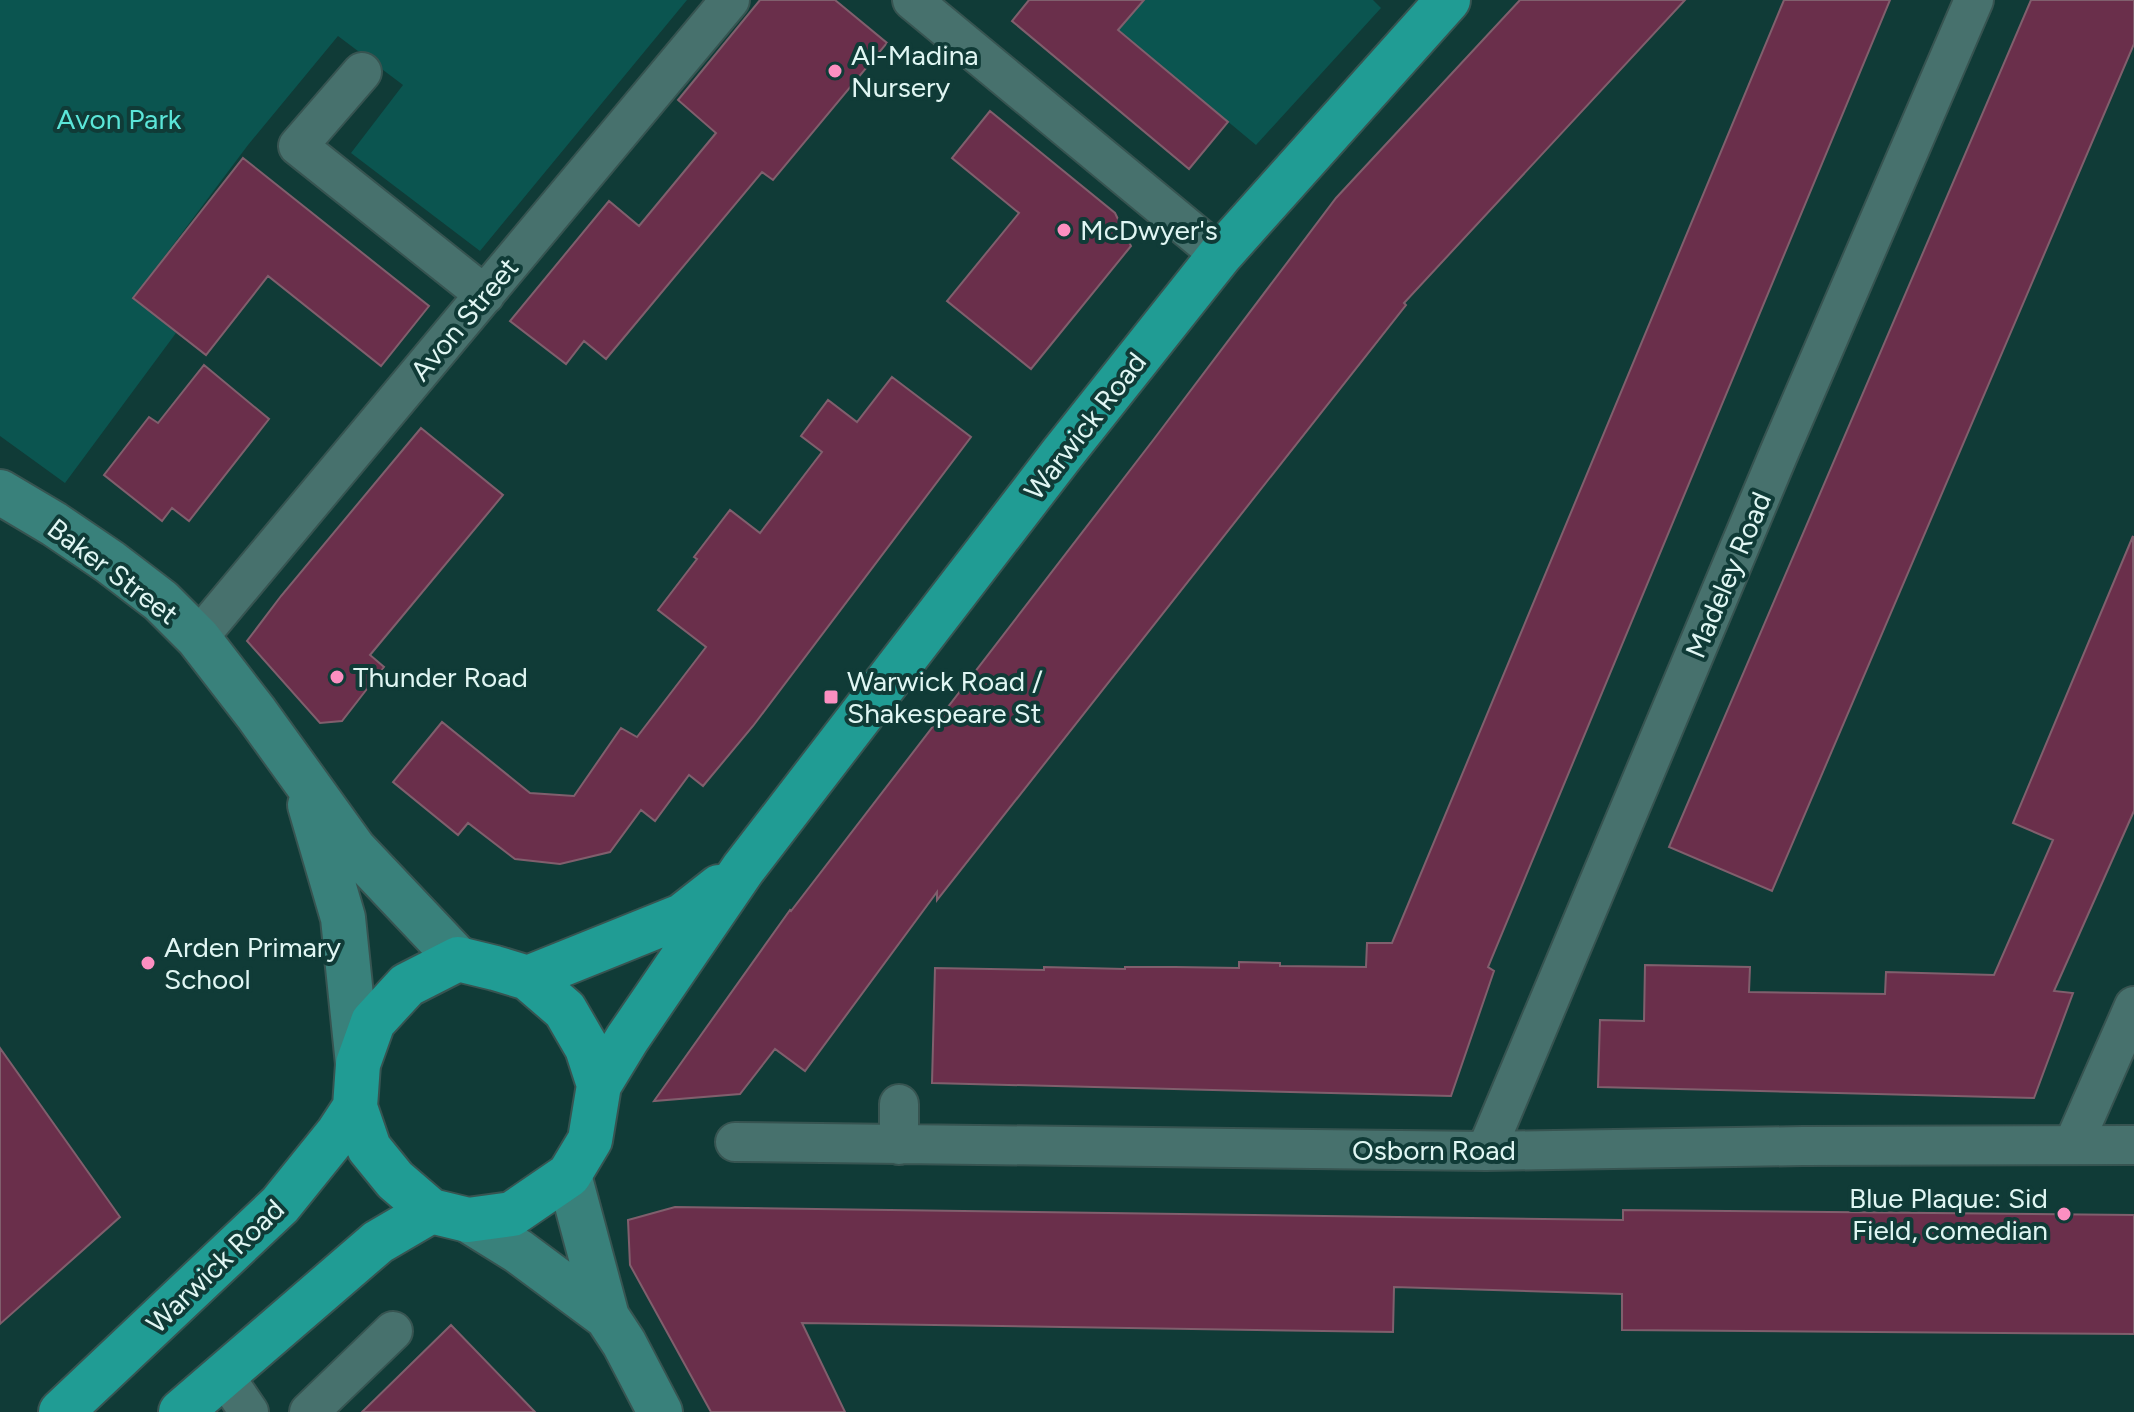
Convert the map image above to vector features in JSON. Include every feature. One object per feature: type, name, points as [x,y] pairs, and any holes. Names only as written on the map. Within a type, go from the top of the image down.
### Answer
[{"type":"highway","name":"Warwick Road","points":[[599,1085],[743,869],[945,604],[1220,255],[1448,0]]},
{"type":"highway","name":"Warwick Road","points":[[528,978],[682,916],[743,869]]},
{"type":"highway","points":[[181,1412],[378,1242],[449,1216],[512,1214],[569,1175],[590,1140],[599,1085],[587,1048],[565,1010],[528,978],[458,959],[407,985],[373,1022],[358,1064],[355,1107],[369,1148],[395,1180],[449,1216]]},
{"type":"highway","name":"Warwick Road","points":[[61,1412],[280,1205],[355,1107]]},
{"type":"main road","name":"Baker Street","points":[[0,492],[110,562],[161,601],[198,638],[354,849],[458,959]]},
{"type":"main road","name":"Baker Street","points":[[301,776],[343,918],[358,1064]]},
{"type":"main road","points":[[569,1175],[607,1317],[660,1412]]},
{"type":"main road","points":[[449,1216],[518,1251],[607,1317]]},
{"type":"street","name":"Avon Street","points":[[198,638],[730,0]]},
{"type":"street","points":[[912,0],[1220,255]]},
{"type":"street","name":"Madeley Road","points":[[1486,1151],[1779,453],[1974,0]]},
{"type":"street","points":[[362,72],[298,146],[485,295]]},
{"type":"street","points":[[2073,1145],[2134,1006]]},
{"type":"street","points":[[899,1104],[899,1145]]},
{"type":"street","name":"Osborn Road","points":[[735,1142],[1486,1151],[2134,1145]]},
{"type":"street","points":[[309,1412],[393,1331]]},
{"type":"street","points":[[223,1374],[249,1412]]},
{"type":"green space","name":"Avon Park","points":[[0,0],[687,0],[480,251],[351,153],[403,85],[338,36],[248,145],[134,297],[176,333],[65,483],[0,436]]},
{"type":"green space","points":[[1082,0],[1373,0],[1381,8],[1256,145]]},
{"type":"building","points":[[760,0],[835,0],[887,43],[773,180],[762,172],[606,359],[584,341],[566,364],[510,321],[609,201],[639,226],[716,133],[678,100]]},
{"type":"building","points":[[1029,0],[1144,0],[1118,30],[1228,122],[1189,169],[1012,21]]},
{"type":"building","points":[[1520,0],[1685,0],[1404,303],[1406,305],[937,900],[937,892],[805,1071],[775,1049],[740,1094],[654,1101],[790,910],[1336,198]]},
{"type":"building","points":[[1784,0],[1890,0],[1488,967],[1494,971],[1451,1096],[932,1083],[935,968],[1239,968],[1239,962],[1366,967],[1367,943],[1392,943]]},
{"type":"building","points":[[2031,0],[2134,0],[2134,44],[1772,891],[1669,847]]},
{"type":"building","name":"McDwyer's","points":[[990,111],[1115,213],[1131,246],[1031,369],[947,301],[1019,213],[952,158]]},
{"type":"building","points":[[243,158],[429,306],[381,366],[268,276],[206,355],[133,298]]},
{"type":"building","points":[[204,365],[269,419],[189,521],[172,508],[162,521],[104,475],[149,417],[158,423]]},
{"type":"building","points":[[892,377],[971,437],[753,726],[703,786],[689,775],[655,821],[641,810],[610,852],[560,864],[515,859],[468,823],[458,835],[393,782],[442,722],[530,793],[574,796],[621,728],[637,737],[706,647],[658,610],[697,559],[694,557],[730,510],[760,533],[822,452],[801,436],[828,400],[857,422]]},
{"type":"building","points":[[421,428],[503,495],[370,655],[384,667],[342,721],[320,723],[247,641]]},
{"type":"building","points":[[2133,536],[2134,811],[2054,991],[2073,993],[2034,1098],[1598,1087],[1600,1020],[1644,1021],[1645,965],[1750,967],[1749,992],[1885,994],[1886,972],[1994,975],[2053,840],[2013,823]]},
{"type":"building","points":[[0,1048],[120,1217],[0,1324]]},
{"type":"building","points":[[675,1207],[1623,1220],[1623,1210],[2134,1215],[2134,1334],[1622,1330],[1622,1294],[1394,1287],[1393,1332],[802,1323],[845,1412],[711,1412],[630,1265],[628,1220]]},
{"type":"building","points":[[451,1325],[535,1412],[362,1412]]},
{"type":"place","name":"Al-Madina Nursery","points":[[835,71]]},
{"type":"place","name":"McDwyer's","points":[[1064,230]]},
{"type":"place","name":"Thunder Road","points":[[337,677]]},
{"type":"place","name":"Warwick Road / Shakespeare St","points":[[831,697]]},
{"type":"place","name":"Arden Primary School","points":[[148,963]]},
{"type":"place","name":"Blue Plaque: Sid Field, comedian","points":[[2064,1214]]}]
